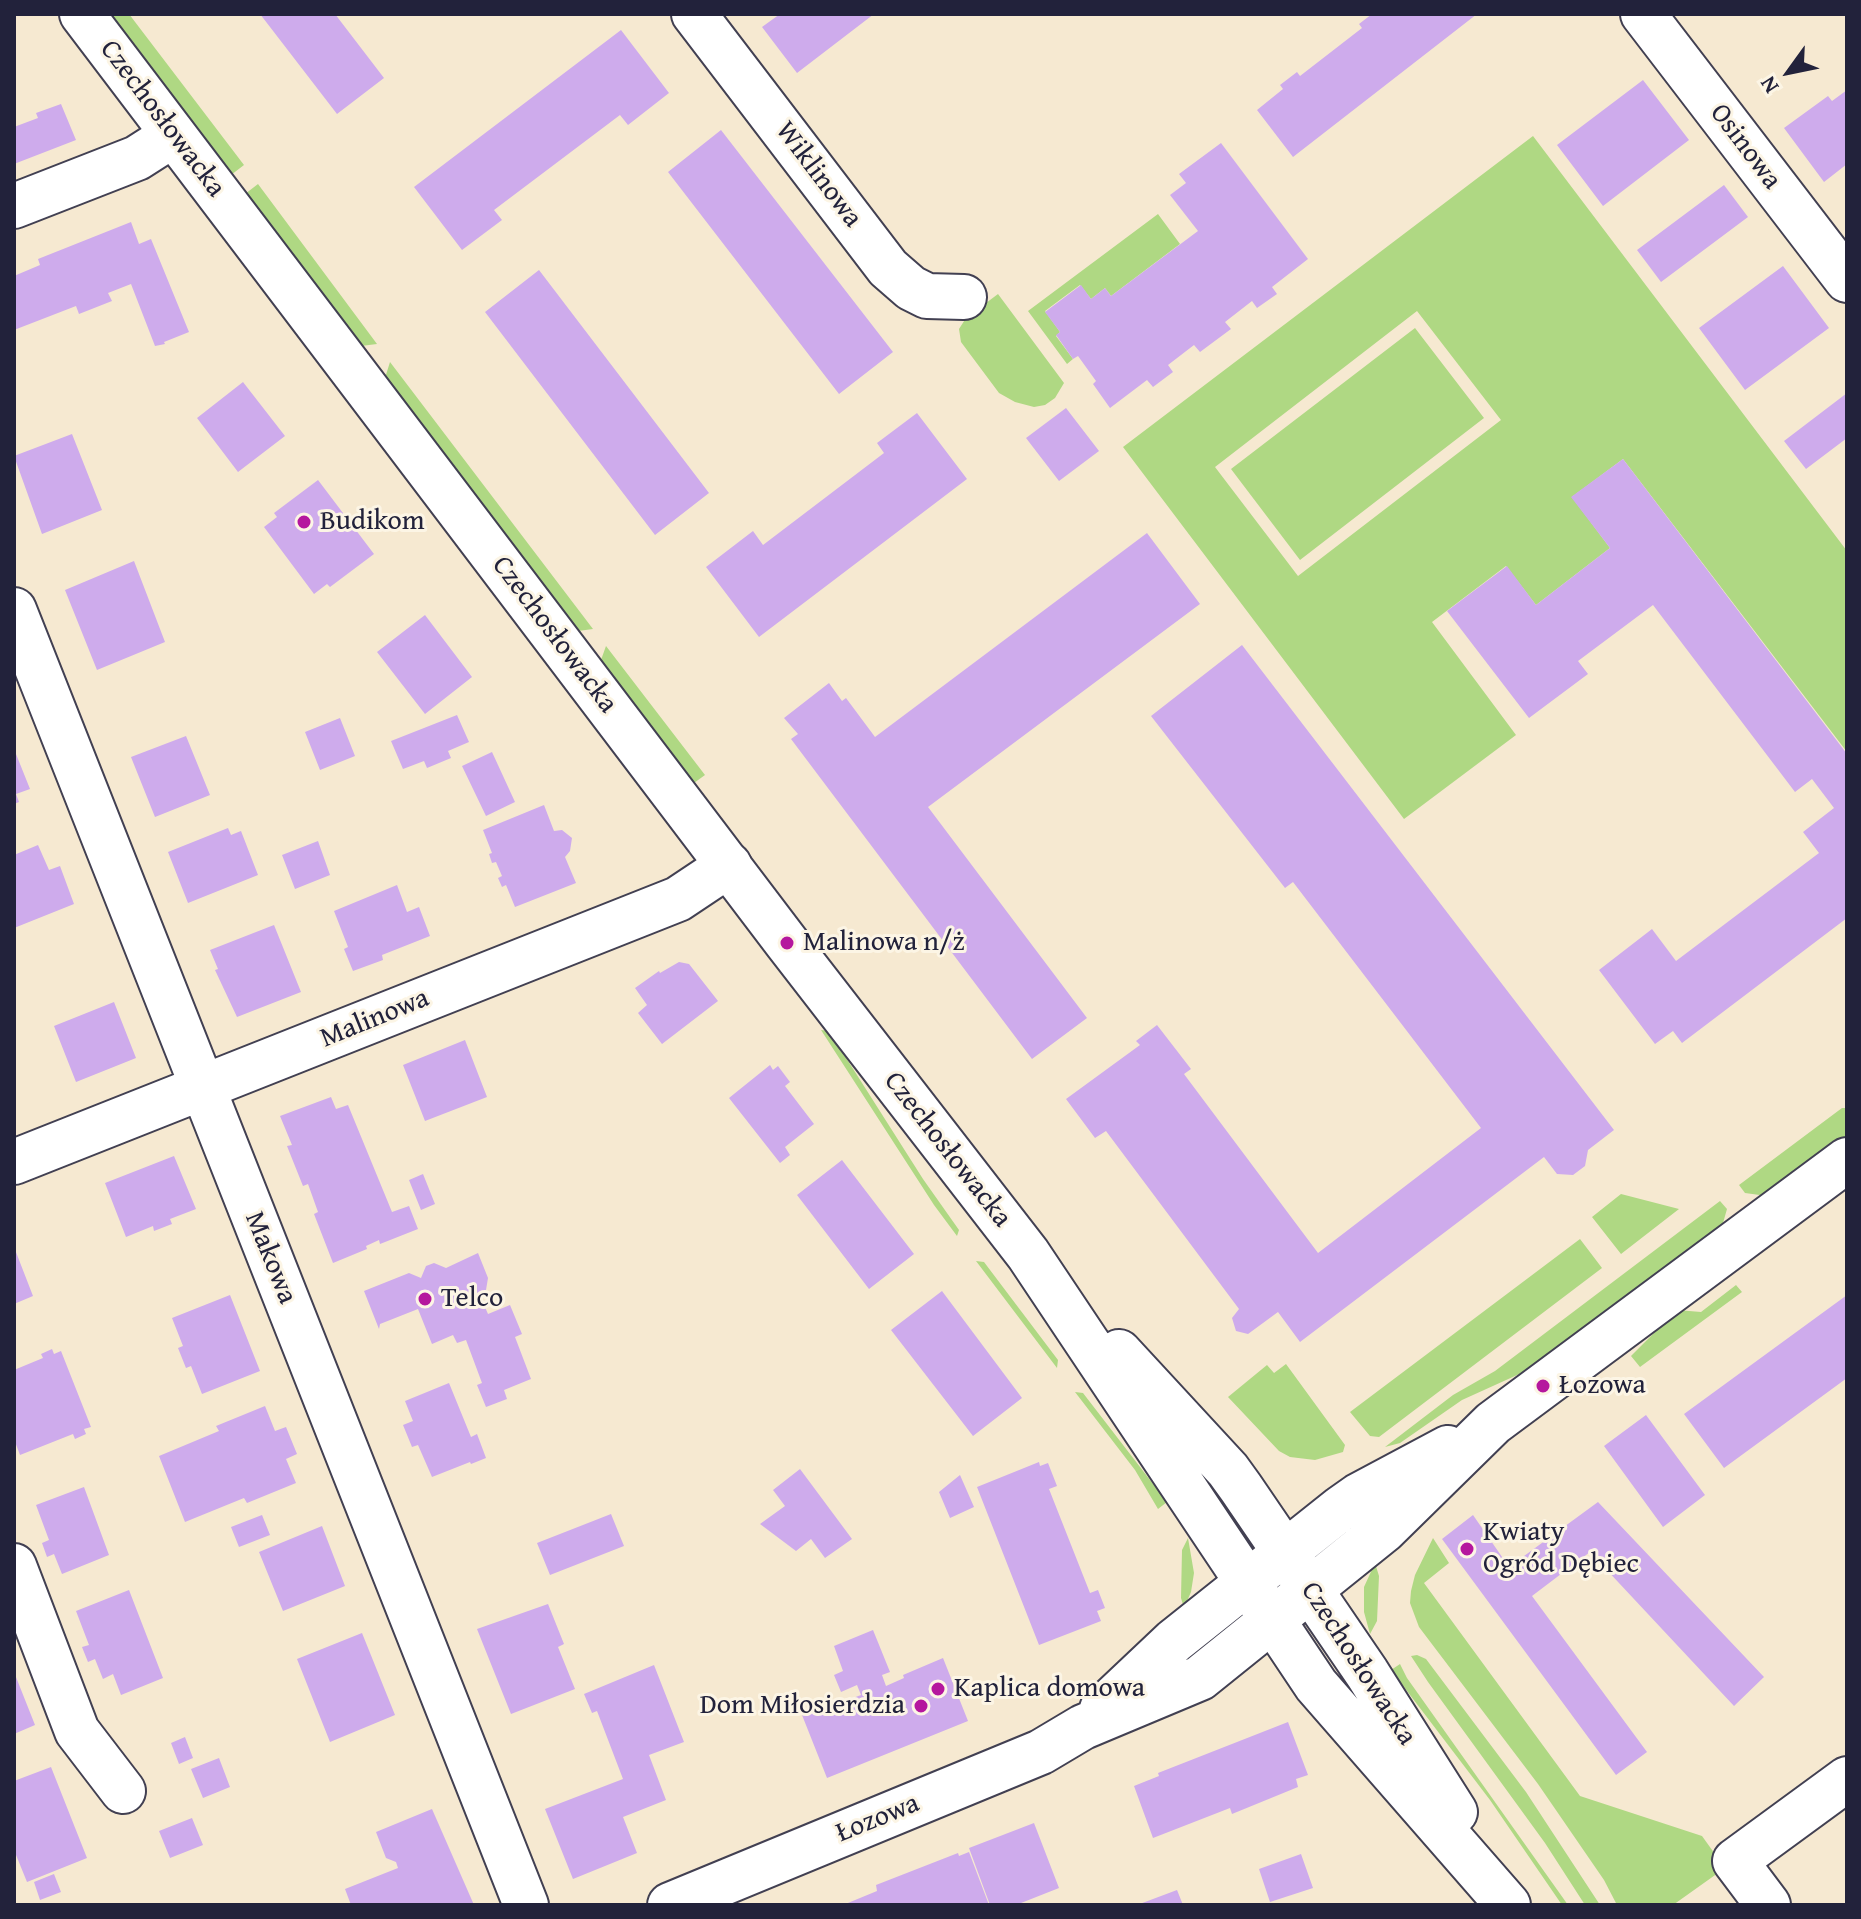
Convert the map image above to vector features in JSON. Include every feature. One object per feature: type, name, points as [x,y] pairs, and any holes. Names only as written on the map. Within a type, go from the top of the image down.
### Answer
[{"type":"street","name":"Czechosłowacka","points":[[82,14],[1028,1254],[1329,1702],[1508,1905]]},
{"type":"street","name":"Wiklinowa","points":[[694,14],[888,268],[911,288],[927,296],[964,297]]},
{"type":"street","name":"Osinowa","points":[[1643,14],[1847,280]]},
{"type":"street","points":[[14,206],[137,158],[173,135]]},
{"type":"street","name":"Makowa","points":[[14,610],[526,1905]]},
{"type":"street","name":"Malinowa","points":[[14,1162],[678,899],[729,865]]},
{"type":"street","name":"Łozowa","points":[[670,1905],[1041,1752],[1083,1727],[1200,1678],[1384,1530],[1493,1423],[1847,1160]]},
{"type":"street","name":"Czechosłowacka","points":[[1028,1254],[1228,1470],[1367,1673],[1514,1905]]},
{"type":"street","name":"Łozowa","points":[[1083,1727],[1174,1641],[1358,1496],[1493,1423]]},
{"type":"street","points":[[14,1566],[77,1731],[123,1791]]},
{"type":"street","points":[[1768,1905],[1735,1861],[1847,1779]]},
{"type":"green space","points":[[110,14],[129,14],[244,165],[231,175]]},
{"type":"green space","points":[[1533,136],[1847,551],[1847,752],[1623,459],[1572,497],[1610,548],[1536,605],[1506,566],[1432,622],[1516,735],[1404,819],[1123,447]],"holes":[[[1417,311],[1501,420],[1298,576],[1215,467]]]},
{"type":"green space","points":[[258,184],[377,344],[361,346],[245,194]]},
{"type":"green space","points":[[1158,214],[1180,244],[1111,296],[1105,288],[1091,299],[1080,285],[1045,311],[1060,332],[1056,336],[1073,359],[1067,364],[1028,311]]},
{"type":"green space","points":[[998,294],[1064,383],[1055,398],[1045,405],[1034,407],[1015,402],[999,393],[961,342],[959,329],[966,318]]},
{"type":"green space","points":[[1415,328],[1484,418],[1300,560],[1231,469]]},
{"type":"green space","points":[[390,362],[593,629],[578,631],[385,378]]},
{"type":"green space","points":[[606,646],[705,775],[694,783],[601,660]]},
{"type":"green space","points":[[821,1030],[829,1031],[959,1230],[957,1236],[934,1205]]},
{"type":"green space","points":[[1842,1108],[1847,1108],[1847,1136],[1767,1196],[1745,1193],[1739,1185]]},
{"type":"green space","points":[[1621,1194],[1679,1209],[1621,1254],[1592,1217]]},
{"type":"green space","points":[[1720,1201],[1727,1209],[1721,1230],[1526,1371],[1462,1400],[1400,1443],[1385,1447],[1453,1395],[1495,1371]]},
{"type":"green space","points":[[1580,1239],[1602,1268],[1379,1437],[1370,1436],[1350,1412]]},
{"type":"green space","points":[[976,1261],[984,1262],[1058,1360],[1057,1368]]},
{"type":"green space","points":[[1736,1285],[1742,1292],[1640,1367],[1631,1356],[1677,1310],[1701,1312]]},
{"type":"green space","points":[[1286,1364],[1345,1445],[1343,1452],[1315,1460],[1290,1457],[1279,1451],[1228,1397],[1267,1365],[1274,1373]]},
{"type":"green space","points":[[1075,1392],[1083,1393],[1167,1502],[1158,1509],[1135,1470]]},
{"type":"green space","points":[[1188,1538],[1194,1573],[1184,1608],[1181,1598],[1182,1550]]},
{"type":"green space","points":[[1433,1538],[1449,1563],[1424,1583],[1580,1796],[1702,1836],[1725,1868],[1673,1905],[1617,1905],[1604,1880],[1538,1784],[1419,1627],[1410,1603],[1411,1591],[1415,1575]]},
{"type":"green space","points":[[1375,1563],[1379,1576],[1377,1621],[1370,1634],[1364,1612],[1364,1587]]},
{"type":"green space","points":[[1411,1656],[1426,1659],[1526,1792],[1600,1905],[1585,1905],[1545,1843]]},
{"type":"green space","points":[[1400,1664],[1568,1905],[1562,1905],[1490,1800],[1391,1670]]},
{"type":"building","points":[[260,14],[335,14],[384,78],[337,114]]},
{"type":"building","points":[[780,14],[874,14],[797,73],[762,27]]},
{"type":"building","points":[[1372,14],[1477,14],[1293,157],[1257,110],[1283,89],[1280,85],[1297,72],[1300,76],[1362,28],[1359,24]]},
{"type":"building","points":[[621,30],[669,93],[628,125],[620,115],[494,210],[502,220],[462,250],[414,187]]},
{"type":"building","points":[[1643,80],[1689,140],[1603,206],[1557,145]]},
{"type":"building","points":[[1847,90],[1847,164],[1824,182],[1784,128],[1828,96],[1832,101]]},
{"type":"building","points":[[61,104],[76,140],[14,164],[14,127],[38,118],[36,113]]},
{"type":"building","points":[[721,130],[893,352],[839,394],[668,172]]},
{"type":"building","points":[[1221,143],[1308,259],[1272,287],[1277,294],[1257,308],[1252,301],[1225,322],[1231,329],[1200,352],[1194,345],[1168,365],[1173,372],[1153,387],[1147,380],[1110,408],[1078,356],[1073,359],[1056,335],[1060,332],[1045,312],[1081,285],[1091,299],[1105,288],[1111,296],[1198,231],[1170,195],[1186,183],[1179,174]]},
{"type":"building","points":[[1724,185],[1748,217],[1661,282],[1637,250]]},
{"type":"building","points":[[131,222],[139,244],[151,239],[189,332],[155,346],[131,284],[108,293],[112,301],[79,314],[76,306],[14,330],[14,276],[40,265],[38,259]]},
{"type":"building","points":[[1783,266],[1829,328],[1745,390],[1699,328]]},
{"type":"building","points":[[539,270],[709,493],[655,535],[485,312]]},
{"type":"building","points":[[243,382],[285,436],[238,472],[197,418]]},
{"type":"building","points":[[1847,393],[1847,438],[1806,469],[1784,441]]},
{"type":"building","points":[[1066,408],[1099,451],[1059,481],[1026,438]]},
{"type":"building","points":[[917,413],[967,479],[759,637],[706,567],[753,531],[763,545],[884,453],[877,443]]},
{"type":"building","points":[[72,434],[102,510],[42,534],[14,456]]},
{"type":"building","points":[[1623,459],[1847,754],[1847,918],[1682,1043],[1673,1031],[1655,1044],[1599,970],[1652,929],[1676,961],[1819,853],[1803,832],[1834,808],[1812,779],[1795,792],[1653,605],[1578,661],[1588,674],[1529,718],[1447,611],[1507,566],[1536,605],[1610,548],[1571,497]]},
{"type":"building","points":[[318,480],[374,554],[330,587],[327,584],[314,594],[264,527],[277,517],[274,513]]},
{"type":"building","points":[[1147,533],[1200,604],[928,807],[1087,1018],[1032,1059],[791,739],[798,734],[784,718],[829,683],[842,701],[846,698],[875,737]]},
{"type":"building","points":[[134,561],[165,642],[97,670],[65,590]]},
{"type":"building","points":[[425,615],[472,677],[425,714],[377,652]]},
{"type":"building","points":[[1242,645],[1614,1130],[1588,1150],[1585,1166],[1573,1175],[1557,1174],[1544,1157],[1300,1342],[1278,1312],[1248,1334],[1236,1331],[1232,1318],[1239,1309],[1106,1131],[1095,1138],[1066,1099],[1140,1045],[1136,1041],[1157,1025],[1191,1069],[1184,1074],[1318,1253],[1481,1128],[1293,882],[1285,888],[1151,716]]},
{"type":"building","points":[[457,715],[469,742],[448,751],[451,758],[427,768],[424,761],[403,769],[391,741]]},
{"type":"building","points":[[340,718],[355,756],[320,770],[305,732]]},
{"type":"building","points":[[186,736],[210,795],[155,817],[131,757]]},
{"type":"building","points":[[14,749],[30,789],[16,794],[19,802],[14,804]]},
{"type":"building","points":[[492,752],[515,802],[486,816],[462,766]]},
{"type":"building","points":[[544,805],[554,831],[562,830],[572,838],[570,851],[565,857],[576,883],[515,907],[506,885],[502,887],[498,878],[502,876],[496,862],[492,863],[489,854],[492,853],[483,830]]},
{"type":"building","points":[[228,828],[231,835],[241,831],[258,875],[188,903],[168,852]]},
{"type":"building","points":[[318,841],[330,875],[295,889],[282,855]]},
{"type":"building","points":[[38,845],[49,870],[60,866],[74,904],[14,928],[14,855]]},
{"type":"building","points":[[397,885],[407,912],[419,907],[430,936],[382,955],[383,960],[353,971],[344,949],[348,947],[334,911]]},
{"type":"building","points":[[274,925],[301,992],[237,1017],[215,970],[218,969],[210,950]]},
{"type":"building","points":[[679,962],[689,964],[718,1001],[662,1044],[638,1013],[647,1005],[635,988],[659,971]]},
{"type":"building","points":[[114,1002],[136,1058],[76,1082],[54,1026]]},
{"type":"building","points":[[465,1040],[487,1097],[425,1121],[403,1065]]},
{"type":"building","points":[[770,1065],[773,1070],[778,1066],[790,1082],[785,1086],[814,1124],[785,1147],[790,1155],[780,1163],[729,1098]]},
{"type":"building","points":[[331,1097],[336,1109],[348,1105],[392,1212],[409,1206],[418,1229],[380,1244],[379,1240],[366,1246],[367,1249],[333,1263],[314,1214],[318,1212],[308,1184],[303,1186],[287,1146],[292,1145],[280,1116]]},
{"type":"building","points":[[174,1156],[196,1209],[170,1219],[172,1224],[154,1231],[153,1226],[126,1237],[105,1183]]},
{"type":"building","points":[[842,1160],[914,1254],[869,1289],[797,1195]]},
{"type":"building","points":[[423,1174],[435,1204],[421,1210],[409,1180]]},
{"type":"building","points":[[14,1247],[33,1296],[14,1304]]},
{"type":"building","name":"Telco","points":[[478,1253],[488,1278],[486,1290],[479,1293],[488,1314],[510,1305],[522,1334],[515,1337],[531,1379],[504,1390],[507,1399],[486,1407],[477,1385],[482,1383],[466,1340],[457,1343],[453,1335],[432,1344],[418,1309],[380,1324],[379,1329],[364,1291],[409,1273],[421,1278],[426,1266],[434,1263],[446,1268]]},
{"type":"building","points":[[942,1291],[1022,1398],[973,1436],[891,1330]]},
{"type":"building","points":[[230,1295],[260,1371],[202,1394],[191,1366],[186,1368],[178,1348],[183,1346],[172,1318]]},
{"type":"building","points":[[1847,1295],[1847,1378],[1724,1468],[1684,1414]]},
{"type":"building","points":[[52,1349],[54,1354],[61,1351],[91,1427],[84,1429],[86,1434],[75,1439],[73,1434],[20,1455],[14,1439],[14,1370],[43,1358],[41,1354]]},
{"type":"building","points":[[449,1383],[471,1437],[477,1434],[486,1458],[432,1477],[418,1445],[412,1447],[403,1425],[413,1421],[405,1401]]},
{"type":"building","points":[[265,1406],[275,1431],[286,1427],[297,1454],[286,1459],[296,1483],[247,1503],[244,1498],[185,1522],[159,1456],[219,1431],[216,1426]]},
{"type":"building","points":[[1646,1415],[1705,1495],[1663,1527],[1604,1446]]},
{"type":"building","points":[[1039,1462],[1040,1466],[1048,1463],[1057,1486],[1049,1489],[1090,1593],[1098,1590],[1105,1608],[1097,1611],[1101,1621],[1039,1645],[977,1487]]},
{"type":"building","points":[[800,1469],[852,1539],[825,1558],[811,1539],[796,1551],[760,1524],[785,1506],[773,1490]]},
{"type":"building","points":[[960,1475],[974,1507],[950,1518],[939,1492]]},
{"type":"building","points":[[84,1487],[109,1555],[62,1574],[54,1554],[47,1557],[42,1543],[49,1540],[36,1505]]},
{"type":"building","points":[[1598,1502],[1764,1677],[1734,1706],[1590,1552],[1532,1596],[1647,1752],[1616,1775],[1442,1539],[1473,1515],[1509,1567]]},
{"type":"building","points":[[611,1514],[624,1546],[550,1575],[537,1543]]},
{"type":"building","points":[[262,1515],[270,1535],[239,1547],[231,1527]]},
{"type":"building","points":[[322,1526],[345,1586],[283,1611],[259,1552]]},
{"type":"building","points":[[129,1590],[163,1678],[121,1695],[113,1674],[103,1679],[95,1659],[88,1662],[82,1647],[89,1645],[76,1611]]},
{"type":"building","points":[[548,1604],[564,1644],[558,1647],[575,1689],[511,1714],[477,1629]]},
{"type":"building","points":[[873,1630],[890,1672],[882,1675],[886,1686],[943,1658],[968,1721],[827,1778],[802,1715],[861,1695],[857,1685],[841,1692],[834,1675],[843,1671],[834,1646]]},
{"type":"building","points":[[362,1633],[395,1715],[330,1742],[297,1659]]},
{"type":"building","points":[[654,1665],[684,1742],[649,1755],[666,1800],[623,1817],[637,1853],[573,1879],[545,1809],[623,1779],[597,1711],[592,1713],[584,1694]]},
{"type":"building","points":[[14,1672],[35,1725],[14,1734]]},
{"type":"building","points":[[1288,1722],[1308,1775],[1296,1779],[1298,1787],[1232,1814],[1230,1808],[1153,1838],[1134,1786],[1159,1776],[1158,1773]]},
{"type":"building","points":[[185,1737],[193,1758],[179,1764],[171,1743]]},
{"type":"building","points":[[219,1758],[230,1787],[203,1798],[191,1769]]},
{"type":"building","points":[[51,1767],[87,1858],[27,1882],[14,1850],[14,1781]]},
{"type":"building","points":[[432,1809],[474,1905],[351,1905],[345,1889],[398,1868],[396,1862],[386,1858],[376,1832]]},
{"type":"building","points":[[192,1818],[203,1845],[170,1858],[159,1831]]},
{"type":"building","points":[[1034,1823],[1059,1888],[1016,1905],[990,1905],[969,1848]]},
{"type":"building","points":[[969,1852],[989,1905],[843,1905],[877,1891],[876,1885],[958,1853],[959,1856]]},
{"type":"building","points":[[1301,1854],[1313,1888],[1270,1902],[1259,1869]]},
{"type":"building","points":[[54,1874],[61,1892],[40,1900],[34,1882]]},
{"type":"building","points":[[1177,1890],[1183,1905],[1137,1905]]},
{"type":"place","name":"Budikom","points":[[304,522]]},
{"type":"place","name":"Malinowa n/ż","points":[[787,943]]},
{"type":"place","name":"Telco","points":[[425,1299]]},
{"type":"place","name":"Łozowa","points":[[1543,1386]]},
{"type":"place","name":"Kwiaty Ogród Dębiec","points":[[1467,1549]]},
{"type":"place","name":"Kaplica domowa","points":[[938,1689]]},
{"type":"place","name":"Dom Miłosierdzia","points":[[921,1706]]}]
